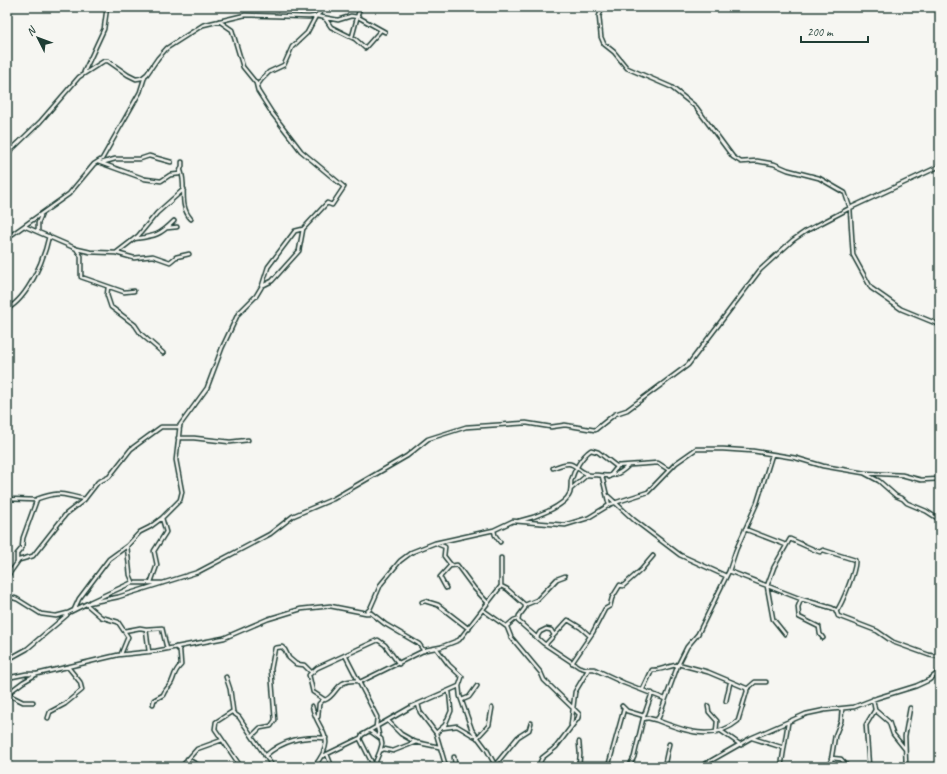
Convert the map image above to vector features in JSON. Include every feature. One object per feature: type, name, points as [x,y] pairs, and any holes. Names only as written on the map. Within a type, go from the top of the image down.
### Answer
[{"type":"street","points":[[7,18],[10,7]]},
{"type":"street","points":[[84,72],[104,29],[107,7]]},
{"type":"street","points":[[257,86],[262,79],[272,71],[284,65],[292,48],[307,33],[316,16],[326,7]]},
{"type":"street","points":[[352,37],[360,7]]},
{"type":"street","points":[[603,7],[599,16],[601,37],[604,44],[614,52],[627,68],[671,87],[696,106],[733,157],[741,162],[767,162],[826,181],[846,193],[850,208],[853,255],[871,288],[901,309],[940,325]]},
{"type":"street","points":[[99,162],[118,133],[125,115],[140,92],[145,76],[167,48],[195,28],[245,15],[316,16],[338,20],[351,16],[358,17],[383,31],[365,48],[352,37],[331,27],[325,18]]},
{"type":"street","points":[[74,610],[79,599],[109,559],[127,546],[140,532],[150,528],[177,504],[182,494],[176,468],[180,427],[207,388],[222,348],[238,314],[254,299],[262,286],[271,263],[295,231],[303,228],[327,203],[332,204],[344,187],[301,151],[268,108],[258,91],[254,80],[241,62],[232,30],[219,21]]},
{"type":"street","points":[[7,154],[40,122],[68,88],[84,72],[106,60],[133,78],[139,79],[145,76]]},
{"type":"street","points":[[254,80],[262,79]]},
{"type":"street","points":[[7,238],[69,194],[94,164],[115,159],[140,159],[149,156],[171,162]]},
{"type":"street","points":[[99,162],[145,179],[164,180],[170,175],[179,174],[181,170]]},
{"type":"street","points":[[182,162],[181,170],[184,189],[184,209],[191,219]]},
{"type":"street","points":[[87,604],[118,597],[198,572],[270,534],[293,516],[333,499],[407,456],[428,439],[473,426],[518,423],[551,427],[565,426],[592,430],[596,429],[615,414],[627,410],[688,366],[760,270],[782,249],[806,231],[850,208],[940,166]]},
{"type":"street","points":[[116,253],[141,233],[160,210],[184,189]]},
{"type":"street","points":[[38,231],[38,223],[41,215]]},
{"type":"street","points":[[134,239],[150,238],[167,228],[174,221]]},
{"type":"street","points":[[24,226],[77,249],[90,252],[116,253],[134,258],[153,256],[170,262],[176,257],[189,254]]},
{"type":"street","points":[[167,228],[177,227]]},
{"type":"street","points":[[262,286],[272,281],[299,251],[303,228]]},
{"type":"street","points":[[7,308],[16,301],[33,278],[46,252],[48,236]]},
{"type":"street","points":[[77,249],[81,256],[80,277],[126,293],[134,290]]},
{"type":"street","points":[[108,287],[107,295],[111,307],[135,325],[141,334],[163,353]]},
{"type":"street","points":[[17,562],[33,556],[66,514],[85,499],[98,482],[109,477],[131,449],[142,439],[161,427],[180,427]]},
{"type":"street","points":[[178,438],[194,438],[231,442],[240,440],[246,442],[248,440]]},
{"type":"street","points":[[517,521],[522,523],[565,525],[588,518],[615,503],[648,492],[678,461],[696,450],[735,449],[796,458],[823,466],[864,473],[904,475],[921,480],[940,479]]},
{"type":"street","points":[[366,613],[370,610],[381,584],[400,562],[412,552],[434,543],[494,530],[551,509],[564,501],[570,489],[572,478],[584,456],[591,450],[598,452],[618,466],[658,463],[669,470]]},
{"type":"street","points":[[656,720],[678,665],[687,647],[698,634],[729,571],[757,503],[772,455]]},
{"type":"street","points":[[553,468],[566,463],[578,467],[587,474],[609,477],[620,473],[628,466]]},
{"type":"street","points":[[609,477],[618,466]]},
{"type":"street","points":[[864,473],[879,481],[896,496],[903,498],[906,503],[926,511],[940,520]]},
{"type":"street","points":[[570,489],[587,474]]},
{"type":"street","points":[[602,476],[608,496],[609,506]]},
{"type":"street","points":[[7,499],[15,498],[36,500],[51,494],[60,493],[85,499]]},
{"type":"street","points":[[608,496],[646,530],[680,555],[726,576]]},
{"type":"street","points":[[7,577],[17,562],[17,554],[22,548],[22,538],[33,513],[36,500]]},
{"type":"street","points":[[151,582],[157,565],[154,551],[166,532],[162,518]]},
{"type":"street","points":[[494,530],[495,535],[500,542]]},
{"type":"street","points":[[745,530],[786,545]]},
{"type":"street","points":[[785,634],[772,618],[768,586],[774,567],[791,539],[817,552],[823,550],[830,551],[855,560],[855,566],[843,602],[836,612]]},
{"type":"street","points":[[450,540],[445,548],[444,556],[451,565]]},
{"type":"street","points":[[434,543],[445,548]]},
{"type":"street","points":[[127,546],[130,575],[133,582]]},
{"type":"street","points":[[572,663],[590,636],[605,609],[610,606],[612,598],[619,586],[623,586],[641,570],[653,556]]},
{"type":"street","points":[[318,719],[318,708],[340,685],[352,680],[360,682],[429,648],[437,648],[459,640],[501,586],[501,558]]},
{"type":"street","points":[[446,588],[440,577],[451,565],[455,564],[460,567],[474,588],[488,603]]},
{"type":"street","points":[[729,571],[801,599],[830,607],[838,616],[877,631],[893,642],[928,655],[940,657]]},
{"type":"street","points":[[507,626],[517,619],[525,608],[525,605],[537,600],[557,579],[565,576]]},
{"type":"street","points":[[7,660],[27,649],[68,614],[98,597],[133,582],[164,583]]},
{"type":"street","points":[[501,586],[508,589],[525,605]]},
{"type":"street","points":[[7,596],[21,601],[41,614],[56,616],[68,614]]},
{"type":"street","points":[[801,599],[798,607],[799,616],[819,627],[820,634],[823,638]]},
{"type":"street","points":[[422,602],[425,601],[438,605],[469,629]]},
{"type":"street","points":[[87,604],[101,617],[115,620],[124,631],[128,637],[121,654]]},
{"type":"street","points":[[7,678],[26,674],[36,674],[121,654],[149,652],[224,638],[268,619],[306,608],[330,606],[371,613],[385,624],[419,644],[424,651]]},
{"type":"street","points":[[483,610],[507,626],[511,637],[541,673],[544,680],[574,708],[579,716],[570,726],[556,747],[542,758],[538,767]]},
{"type":"street","points":[[517,619],[537,637],[572,663],[588,669],[594,669],[624,683],[643,689],[665,699]]},
{"type":"street","points":[[546,644],[569,620],[586,631],[590,636]]},
{"type":"street","points":[[124,631],[140,628],[162,628],[167,649]]},
{"type":"street","points":[[537,637],[540,632],[546,628],[551,630],[554,635]]},
{"type":"street","points":[[146,629],[149,652]]},
{"type":"street","points":[[311,672],[378,640],[385,645],[399,664]]},
{"type":"street","points":[[153,704],[154,700],[164,695],[165,689],[170,685],[174,671],[181,665],[180,651],[176,646]]},
{"type":"street","points":[[252,736],[260,728],[271,726],[274,720],[271,668],[276,648],[279,646],[284,648],[289,658],[296,664],[304,665],[311,672],[312,690],[324,700]]},
{"type":"street","points":[[437,648],[449,665],[461,676],[462,680],[459,686],[460,696],[476,738]]},
{"type":"street","points":[[345,655],[375,712],[377,720],[376,726],[382,742],[374,767]]},
{"type":"street","points":[[643,689],[651,670],[678,665],[708,672],[746,689]]},
{"type":"street","points":[[48,718],[50,712],[65,704],[82,690],[76,676],[68,666]]},
{"type":"street","points":[[672,666],[675,672]]},
{"type":"street","points":[[570,726],[574,708],[575,692],[588,669]]},
{"type":"street","points":[[701,767],[751,738],[810,713],[854,707],[873,699],[916,686],[929,680],[940,670]]},
{"type":"street","points":[[352,680],[355,673]]},
{"type":"street","points":[[33,702],[23,702],[7,694],[36,674]]},
{"type":"street","points":[[226,677],[230,689],[232,712],[239,717],[273,767]]},
{"type":"street","points":[[608,767],[623,707],[644,717],[699,734],[716,733],[738,721],[746,689],[755,682],[766,682]]},
{"type":"street","points":[[726,701],[730,683]]},
{"type":"street","points":[[314,767],[323,756],[360,738],[376,726],[418,704],[459,686]]},
{"type":"street","points":[[462,700],[469,697],[477,686]]},
{"type":"street","points":[[436,733],[442,728],[450,711],[449,691]]},
{"type":"street","points":[[629,767],[634,757],[644,717],[652,693]]},
{"type":"street","points":[[873,699],[875,710],[889,722],[893,734],[905,749]]},
{"type":"street","points":[[418,704],[420,712],[436,733],[446,767]]},
{"type":"street","points":[[312,706],[324,730],[326,738],[323,756]]},
{"type":"street","points":[[708,706],[709,712],[717,721],[716,733]]},
{"type":"street","points":[[476,738],[489,725],[492,708]]},
{"type":"street","points":[[906,767],[905,736],[910,708]]},
{"type":"street","points":[[830,767],[835,736],[841,721],[842,709]]},
{"type":"street","points":[[869,767],[866,725],[875,710]]},
{"type":"street","points":[[232,712],[215,724],[215,729],[241,767]]},
{"type":"street","points":[[388,721],[401,734],[417,742],[440,747]]},
{"type":"street","points":[[442,728],[459,727],[476,738],[487,750],[495,766],[518,736],[529,730],[530,723]]},
{"type":"street","points":[[781,767],[788,723]]},
{"type":"street","points":[[316,737],[322,734],[324,730]]},
{"type":"street","points":[[370,731],[379,735]]},
{"type":"street","points":[[721,731],[741,744]]},
{"type":"street","points":[[265,756],[288,741],[316,737],[326,738]]},
{"type":"street","points":[[360,738],[363,748],[374,767]]},
{"type":"street","points":[[751,738],[784,748]]},
{"type":"street","points":[[181,767],[197,749],[222,740]]},
{"type":"street","points":[[380,751],[384,749],[393,751],[417,742]]},
{"type":"street","points":[[578,767],[580,754],[579,742]]},
{"type":"street","points":[[664,767],[669,744]]},
{"type":"street","points":[[327,754],[332,767]]},
{"type":"street","points":[[454,757],[454,765],[458,767]]},
{"type":"street","points":[[831,758],[841,759],[848,767]]},
{"type":"street","points":[[187,759],[202,767]]}]
